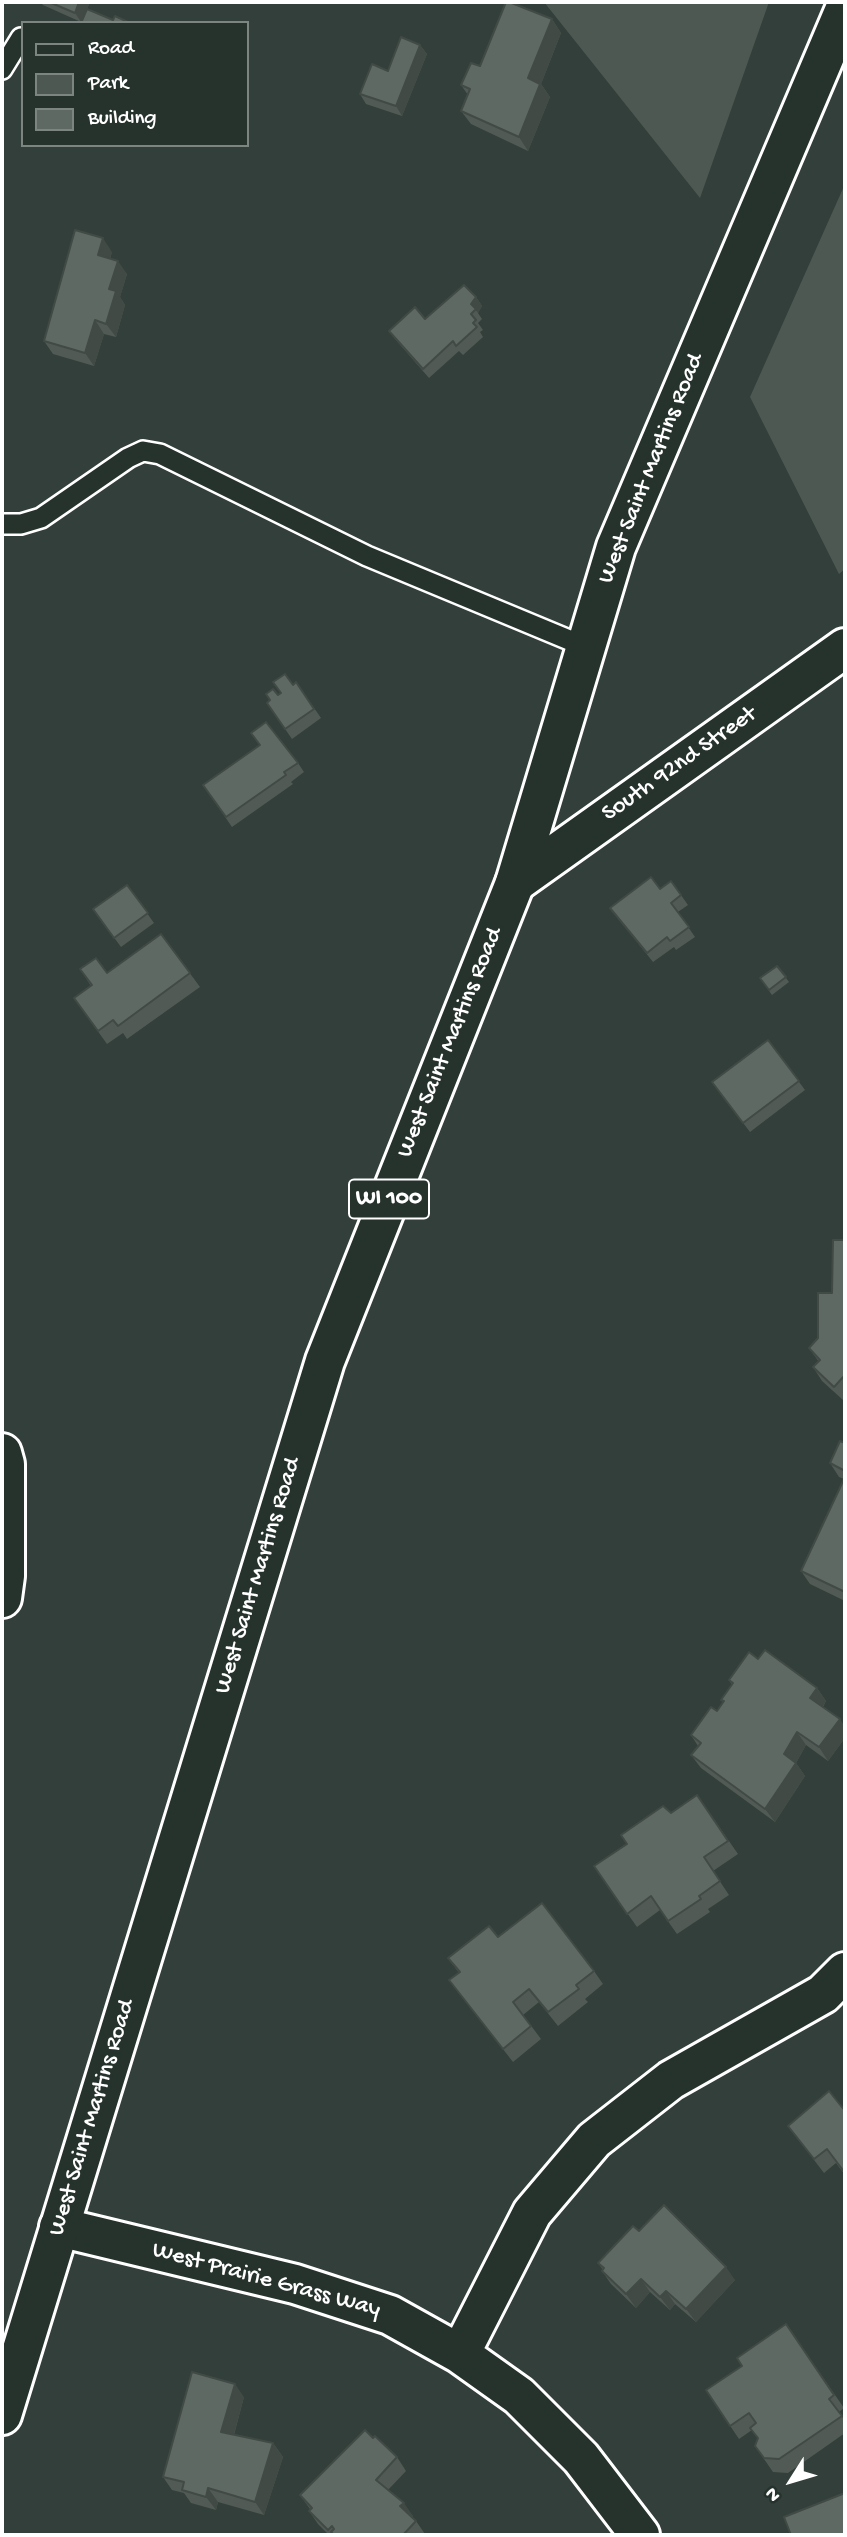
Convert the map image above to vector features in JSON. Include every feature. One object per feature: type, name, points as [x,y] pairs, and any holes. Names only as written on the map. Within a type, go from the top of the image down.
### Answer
[{"type":"main road","name":"West Saint Martins Road","points":[[2,2416],[325,1361],[515,883],[616,547],[845,9]]},
{"type":"main road","name":"South 92nd Street","points":[[515,883],[845,648]]},
{"type":"main road","points":[[2,1453],[5,1464],[5,1576],[2,1598]]},
{"type":"main road","points":[[460,2354],[532,2213],[594,2140],[671,2080],[823,1994],[845,1972]]},
{"type":"main road","name":"West Prairie Grass Way","points":[[59,2227],[295,2284],[390,2315],[460,2354],[519,2396],[573,2449],[640,2535]]},
{"type":"lane","points":[[2,69],[21,38]]},
{"type":"lane","points":[[2,524],[21,524],[41,518],[128,458],[143,451],[160,454],[367,556],[586,647]]},
{"type":"green space","points":[[544,2],[769,2],[700,198]]},
{"type":"green space","points":[[845,184],[845,569],[839,574],[750,397]]},
{"type":"building","points":[[49,2],[79,2],[75,13]]},
{"type":"building","points":[[506,2],[552,19],[528,78],[540,84],[519,137],[461,111],[470,89],[461,85],[471,63],[480,66]]},
{"type":"building","points":[[87,9],[113,20],[115,16],[126,21],[82,21]]},
{"type":"building","points":[[401,37],[420,45],[396,106],[360,94],[372,64],[388,71]]},
{"type":"building","points":[[75,230],[103,238],[98,255],[118,261],[109,289],[116,291],[106,324],[95,320],[85,353],[44,341]]},
{"type":"building","points":[[464,285],[476,297],[471,304],[476,309],[471,314],[477,327],[456,346],[453,341],[423,369],[389,331],[415,307],[425,319]]},
{"type":"building","points":[[285,674],[293,685],[296,682],[314,709],[285,729],[267,703],[270,700],[266,694],[273,689],[278,695],[281,693],[273,682]]},
{"type":"building","points":[[266,722],[298,763],[284,772],[286,775],[226,817],[203,785],[260,745],[251,733]]},
{"type":"building","points":[[651,877],[660,889],[671,881],[681,895],[671,903],[689,927],[670,941],[667,937],[647,953],[610,908]]},
{"type":"building","points":[[127,885],[148,913],[114,938],[93,909]]},
{"type":"building","points":[[161,934],[190,973],[118,1026],[113,1020],[98,1031],[74,998],[92,985],[80,969],[96,958],[107,973]]},
{"type":"building","points":[[777,966],[786,977],[769,990],[760,978]]},
{"type":"building","points":[[768,1040],[799,1081],[743,1123],[712,1082]]},
{"type":"building","points":[[833,1240],[845,1240],[845,1375],[834,1387],[813,1367],[820,1360],[809,1348],[818,1338],[818,1293],[832,1293]]},
{"type":"building","points":[[840,1441],[845,1443],[845,1471],[830,1463]]},
{"type":"building","points":[[845,1477],[845,1592],[801,1571]]},
{"type":"building","points":[[765,1650],[817,1688],[810,1698],[840,1719],[819,1747],[797,1732],[784,1754],[796,1763],[765,1809],[691,1755],[701,1743],[691,1735],[711,1707],[717,1711],[724,1701],[721,1700],[733,1683],[729,1680],[749,1652],[758,1659]]},
{"type":"building","points":[[697,1795],[728,1841],[704,1857],[720,1881],[699,1896],[701,1899],[668,1921],[651,1896],[627,1914],[594,1866],[627,1844],[621,1835],[663,1806],[671,1813]]},
{"type":"building","points":[[542,1903],[594,1971],[576,1985],[579,1989],[548,2012],[529,1989],[513,2002],[531,2026],[503,2049],[449,1980],[460,1972],[448,1958],[489,1926],[498,1937]]},
{"type":"building","points":[[829,2091],[845,2111],[845,2173],[827,2149],[814,2159],[788,2126]]},
{"type":"building","points":[[664,2205],[726,2267],[686,2309],[666,2291],[660,2297],[641,2279],[626,2294],[602,2271],[604,2268],[598,2263],[633,2226],[639,2231]]},
{"type":"building","points":[[786,2324],[834,2395],[829,2399],[842,2416],[779,2459],[764,2458],[755,2446],[758,2438],[750,2428],[756,2423],[749,2413],[730,2426],[706,2390],[742,2366],[737,2358]]},
{"type":"building","points":[[192,2372],[235,2384],[221,2432],[273,2443],[255,2502],[208,2488],[206,2497],[182,2490],[184,2482],[163,2477]]},
{"type":"building","points":[[365,2430],[397,2457],[376,2480],[404,2503],[400,2506],[416,2521],[403,2535],[334,2535],[331,2532],[334,2529],[332,2526],[328,2530],[309,2511],[312,2508],[300,2495]]},
{"type":"building","points":[[845,2493],[845,2535],[791,2535],[784,2517]]}]
